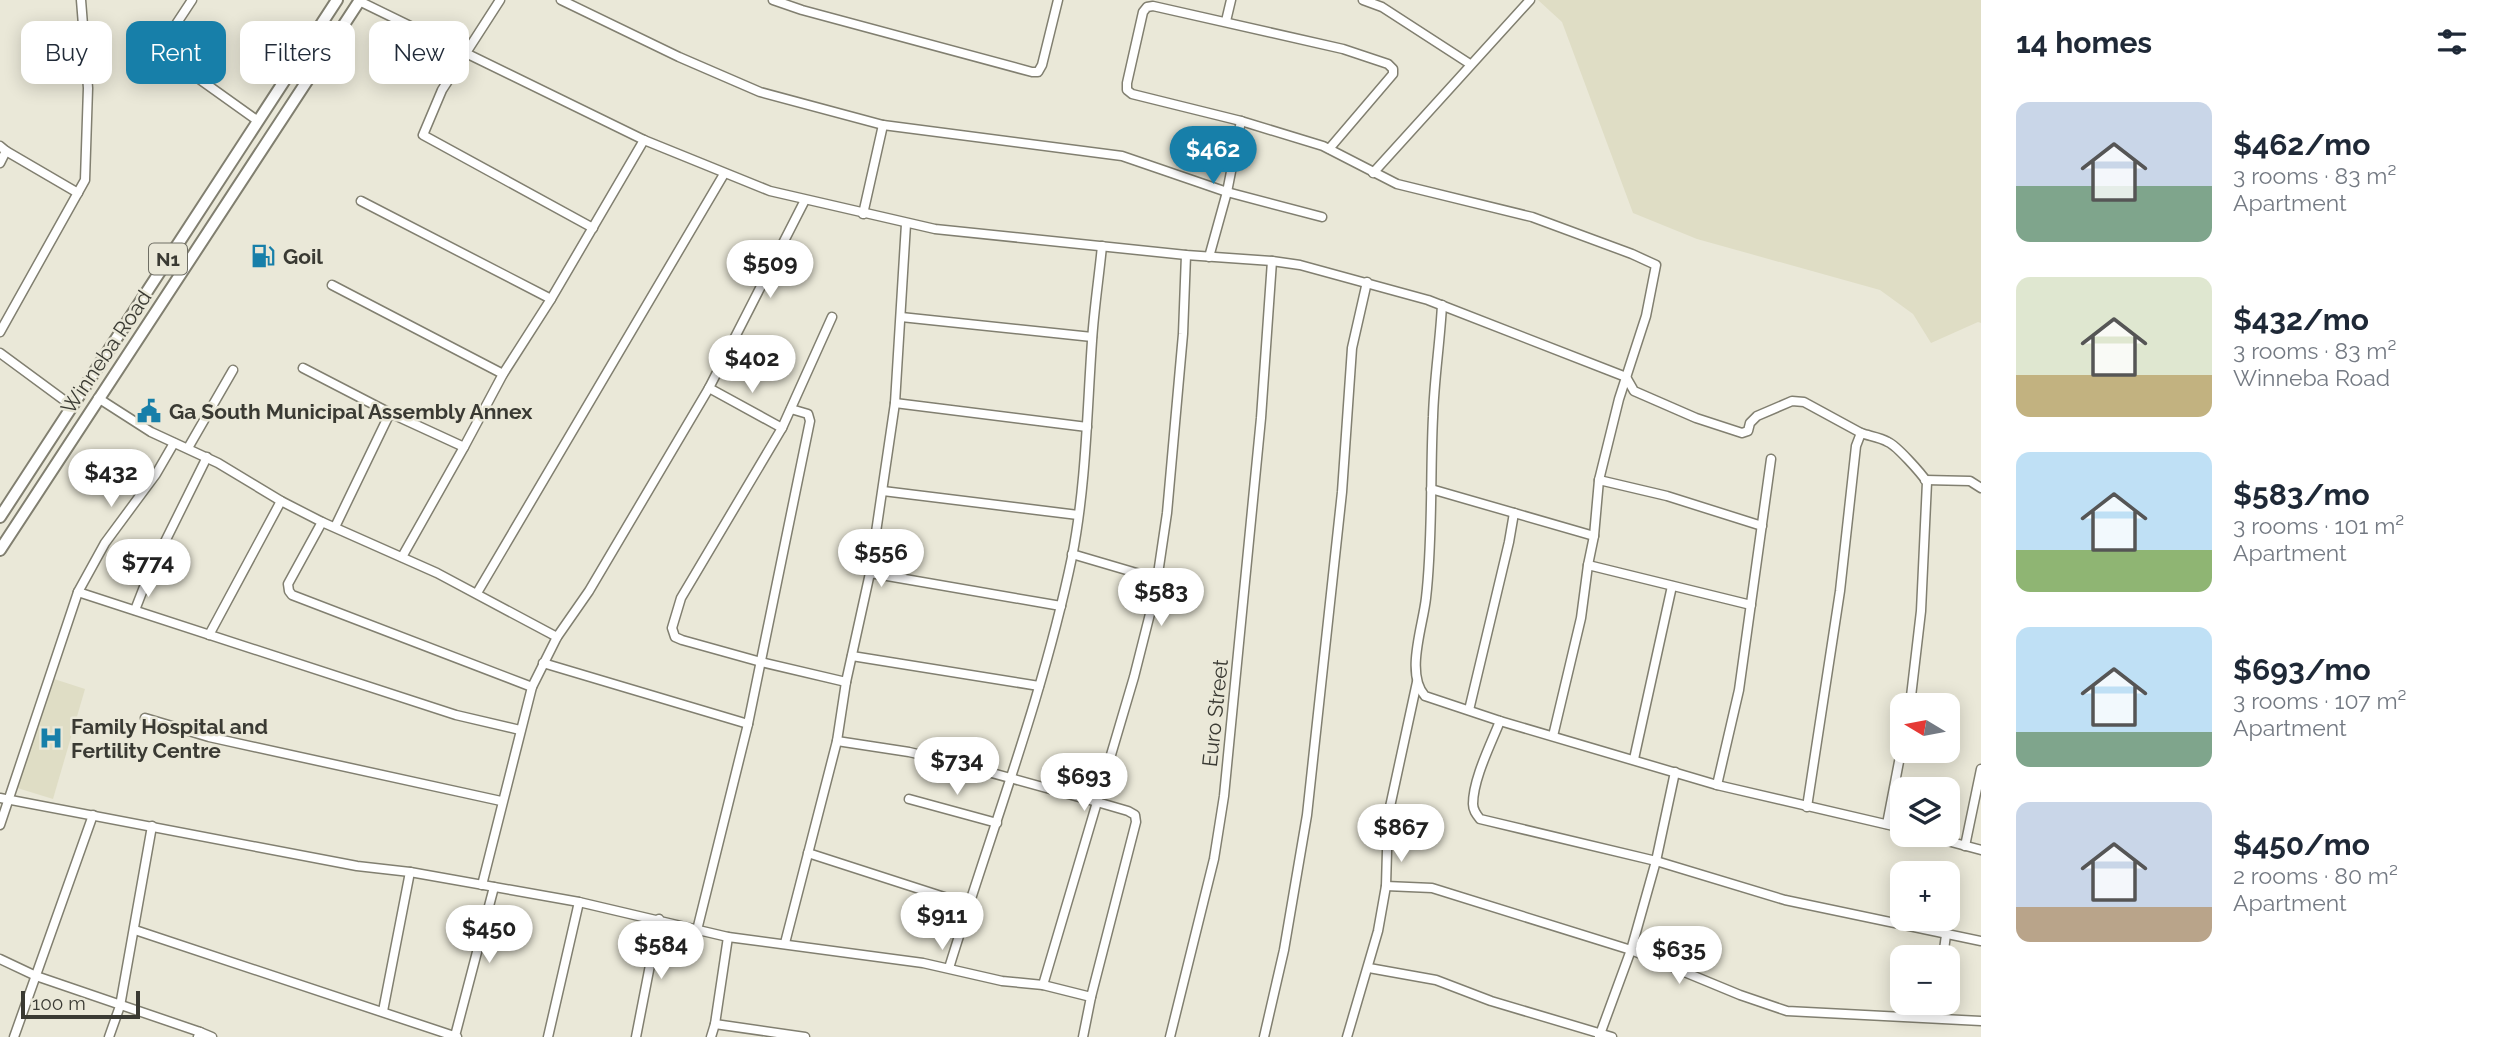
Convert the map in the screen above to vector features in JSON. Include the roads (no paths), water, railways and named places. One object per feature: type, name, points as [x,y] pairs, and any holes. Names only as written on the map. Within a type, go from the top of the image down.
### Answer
[{"type":"highway","name":"Winneba Road","points":[[0,517],[337,0]]},
{"type":"highway","name":"Winneba Road","points":[[0,550],[360,1]]},
{"type":"highway","points":[[269,103],[265,114],[266,124],[276,131]]},
{"type":"highway","points":[[134,312],[149,324]]},
{"type":"street","points":[[0,332],[85,180],[88,88],[81,0]]},
{"type":"street","points":[[82,11],[90,0]]},
{"type":"street","points":[[192,0],[165,41],[167,56],[258,121]]},
{"type":"street","points":[[469,46],[500,0]]},
{"type":"street","points":[[561,0],[679,57],[760,92],[883,125],[1122,156],[1227,192],[1322,217]]},
{"type":"street","points":[[774,0],[802,10],[1032,72],[1038,72],[1042,65],[1058,0]]},
{"type":"street","points":[[802,10],[804,0]]},
{"type":"street","points":[[1226,21],[1231,0]]},
{"type":"street","points":[[1363,0],[1382,7],[1470,64]]},
{"type":"street","points":[[1373,173],[1530,0]]},
{"type":"street","points":[[360,1],[399,21]]},
{"type":"street","points":[[1329,149],[1393,74],[1393,69],[1388,64],[1368,56],[1226,21],[1147,7],[1143,12],[1127,83],[1127,90],[1132,94],[1241,121],[1329,149],[1373,173],[1424,192],[1453,196],[1532,217],[1656,265],[1646,316],[1626,377],[1599,480],[1594,536],[1581,618],[1553,736]]},
{"type":"street","points":[[469,56],[644,140],[770,191],[935,229],[1186,255],[1272,261],[1367,282],[1442,305],[1626,377],[1634,391],[1696,418],[1742,433],[1748,431],[1750,423],[1757,416],[1793,401],[1804,402],[1861,433],[1889,442],[1919,470],[1925,480],[1922,611],[1912,693]]},
{"type":"street","points":[[446,84],[423,135],[426,139],[593,228]]},
{"type":"street","points":[[1209,257],[1227,192],[1241,121]]},
{"type":"street","points":[[863,214],[883,125]]},
{"type":"street","points":[[402,557],[503,374],[551,299],[644,140]]},
{"type":"street","points":[[0,163],[3,148],[78,193]]},
{"type":"street","points":[[477,593],[724,174]]},
{"type":"street","points":[[482,885],[520,730],[532,687],[543,663],[557,637],[589,591],[709,388],[805,200]]},
{"type":"street","points":[[361,201],[551,299]]},
{"type":"street","points":[[785,943],[837,741],[846,682],[870,573],[895,403],[906,224]]},
{"type":"street","points":[[950,968],[1039,685],[1072,554],[1087,428],[1092,337],[1102,246]]},
{"type":"street","points":[[1043,985],[1134,677],[1157,579],[1167,513],[1183,334],[1186,255]]},
{"type":"street","name":"Euro Street","points":[[1170,1037],[1214,859],[1224,796],[1261,418],[1272,261]]},
{"type":"street","points":[[1264,1037],[1284,950],[1307,815],[1342,492],[1352,348],[1367,282]]},
{"type":"street","points":[[332,285],[503,374]]},
{"type":"street","points":[[1442,305],[1433,414],[1430,552],[1415,671],[1417,682],[1426,696],[1717,785],[1890,825]]},
{"type":"street","points":[[832,317],[782,428],[681,598],[672,628],[675,637],[682,640],[846,682]]},
{"type":"street","points":[[901,317],[1092,337]]},
{"type":"street","points":[[0,353],[72,406]]},
{"type":"street","points":[[303,368],[464,447]]},
{"type":"street","points":[[188,448],[233,370]]},
{"type":"street","points":[[709,388],[782,428]]},
{"type":"street","points":[[98,398],[151,432],[207,457],[322,522],[477,593],[557,637]]},
{"type":"street","points":[[895,403],[1087,428]]},
{"type":"street","points":[[697,930],[748,724],[811,419],[808,414],[791,409]]},
{"type":"street","points":[[335,527],[390,413]]},
{"type":"street","points":[[1807,807],[1840,591],[1856,446],[1861,433]]},
{"type":"street","points":[[0,825],[78,592],[105,543],[156,474],[174,443]]},
{"type":"street","points":[[135,610],[149,574],[207,457]]},
{"type":"street","points":[[1717,785],[1739,690],[1771,459]]},
{"type":"street","points":[[1599,480],[1667,496],[1762,526]]},
{"type":"street","points":[[1925,480],[1970,481],[1981,488]]},
{"type":"street","points":[[1431,489],[1594,536]]},
{"type":"street","points":[[883,491],[1078,515]]},
{"type":"street","points":[[209,635],[282,501]]},
{"type":"street","points":[[1469,710],[1514,513]]},
{"type":"street","points":[[322,522],[288,584],[292,595],[532,687]]},
{"type":"street","points":[[1072,554],[1157,579]]},
{"type":"street","points":[[1588,565],[1751,605]]},
{"type":"street","points":[[870,573],[1061,606]]},
{"type":"street","points":[[1634,759],[1672,586]]},
{"type":"street","points":[[78,592],[456,715],[520,730]]},
{"type":"street","points":[[852,656],[1039,685]]},
{"type":"street","points":[[543,663],[748,724]]},
{"type":"street","points":[[1347,1037],[1369,968],[1386,886],[1388,816],[1417,682]]},
{"type":"street","points":[[145,718],[209,737],[501,801]]},
{"type":"street","points":[[1500,720],[1485,758],[1473,803],[1475,813],[1480,819],[1656,861],[1786,900],[1981,941]]},
{"type":"street","points":[[837,741],[909,752],[1097,802],[1135,815],[1136,822],[1083,1037]]},
{"type":"street","points":[[1887,824],[1899,763]]},
{"type":"street","points":[[1965,846],[1981,769]]},
{"type":"street","points":[[1600,1035],[1631,950],[1656,861],[1675,772]]},
{"type":"street","points":[[0,798],[357,866],[410,872],[579,902],[728,937],[950,968],[1002,981],[1043,985],[1091,997]]},
{"type":"street","points":[[909,799],[997,823]]},
{"type":"street","points":[[14,1037],[93,815]]},
{"type":"street","points":[[109,1037],[120,1006],[152,826]]},
{"type":"street","points":[[1960,845],[1981,850]]},
{"type":"street","points":[[808,853],[969,905]]},
{"type":"street","points":[[383,1011],[410,872]]},
{"type":"street","points":[[1386,886],[1432,888],[1631,950],[1740,995],[1787,1011],[1981,1021]]},
{"type":"street","points":[[135,930],[456,1037],[494,887]]},
{"type":"street","points":[[548,1037],[579,902]]},
{"type":"street","points":[[636,1037],[659,919]]},
{"type":"street","points":[[1945,945],[1946,935]]},
{"type":"street","points":[[711,1037],[728,937]]},
{"type":"street","points":[[0,959],[36,976],[199,1035],[212,1037]]},
{"type":"street","points":[[1369,968],[1436,980],[1491,1001],[1612,1037]]},
{"type":"street","points":[[715,1024],[805,1037]]},
{"type":"place","name":"Goil","points":[[263,256]]},
{"type":"place","name":"Ga South Municipal Assembly Annex","points":[[149,411]]},
{"type":"place","name":"Family Hospital and Fertility Centre","points":[[51,738]]}]
